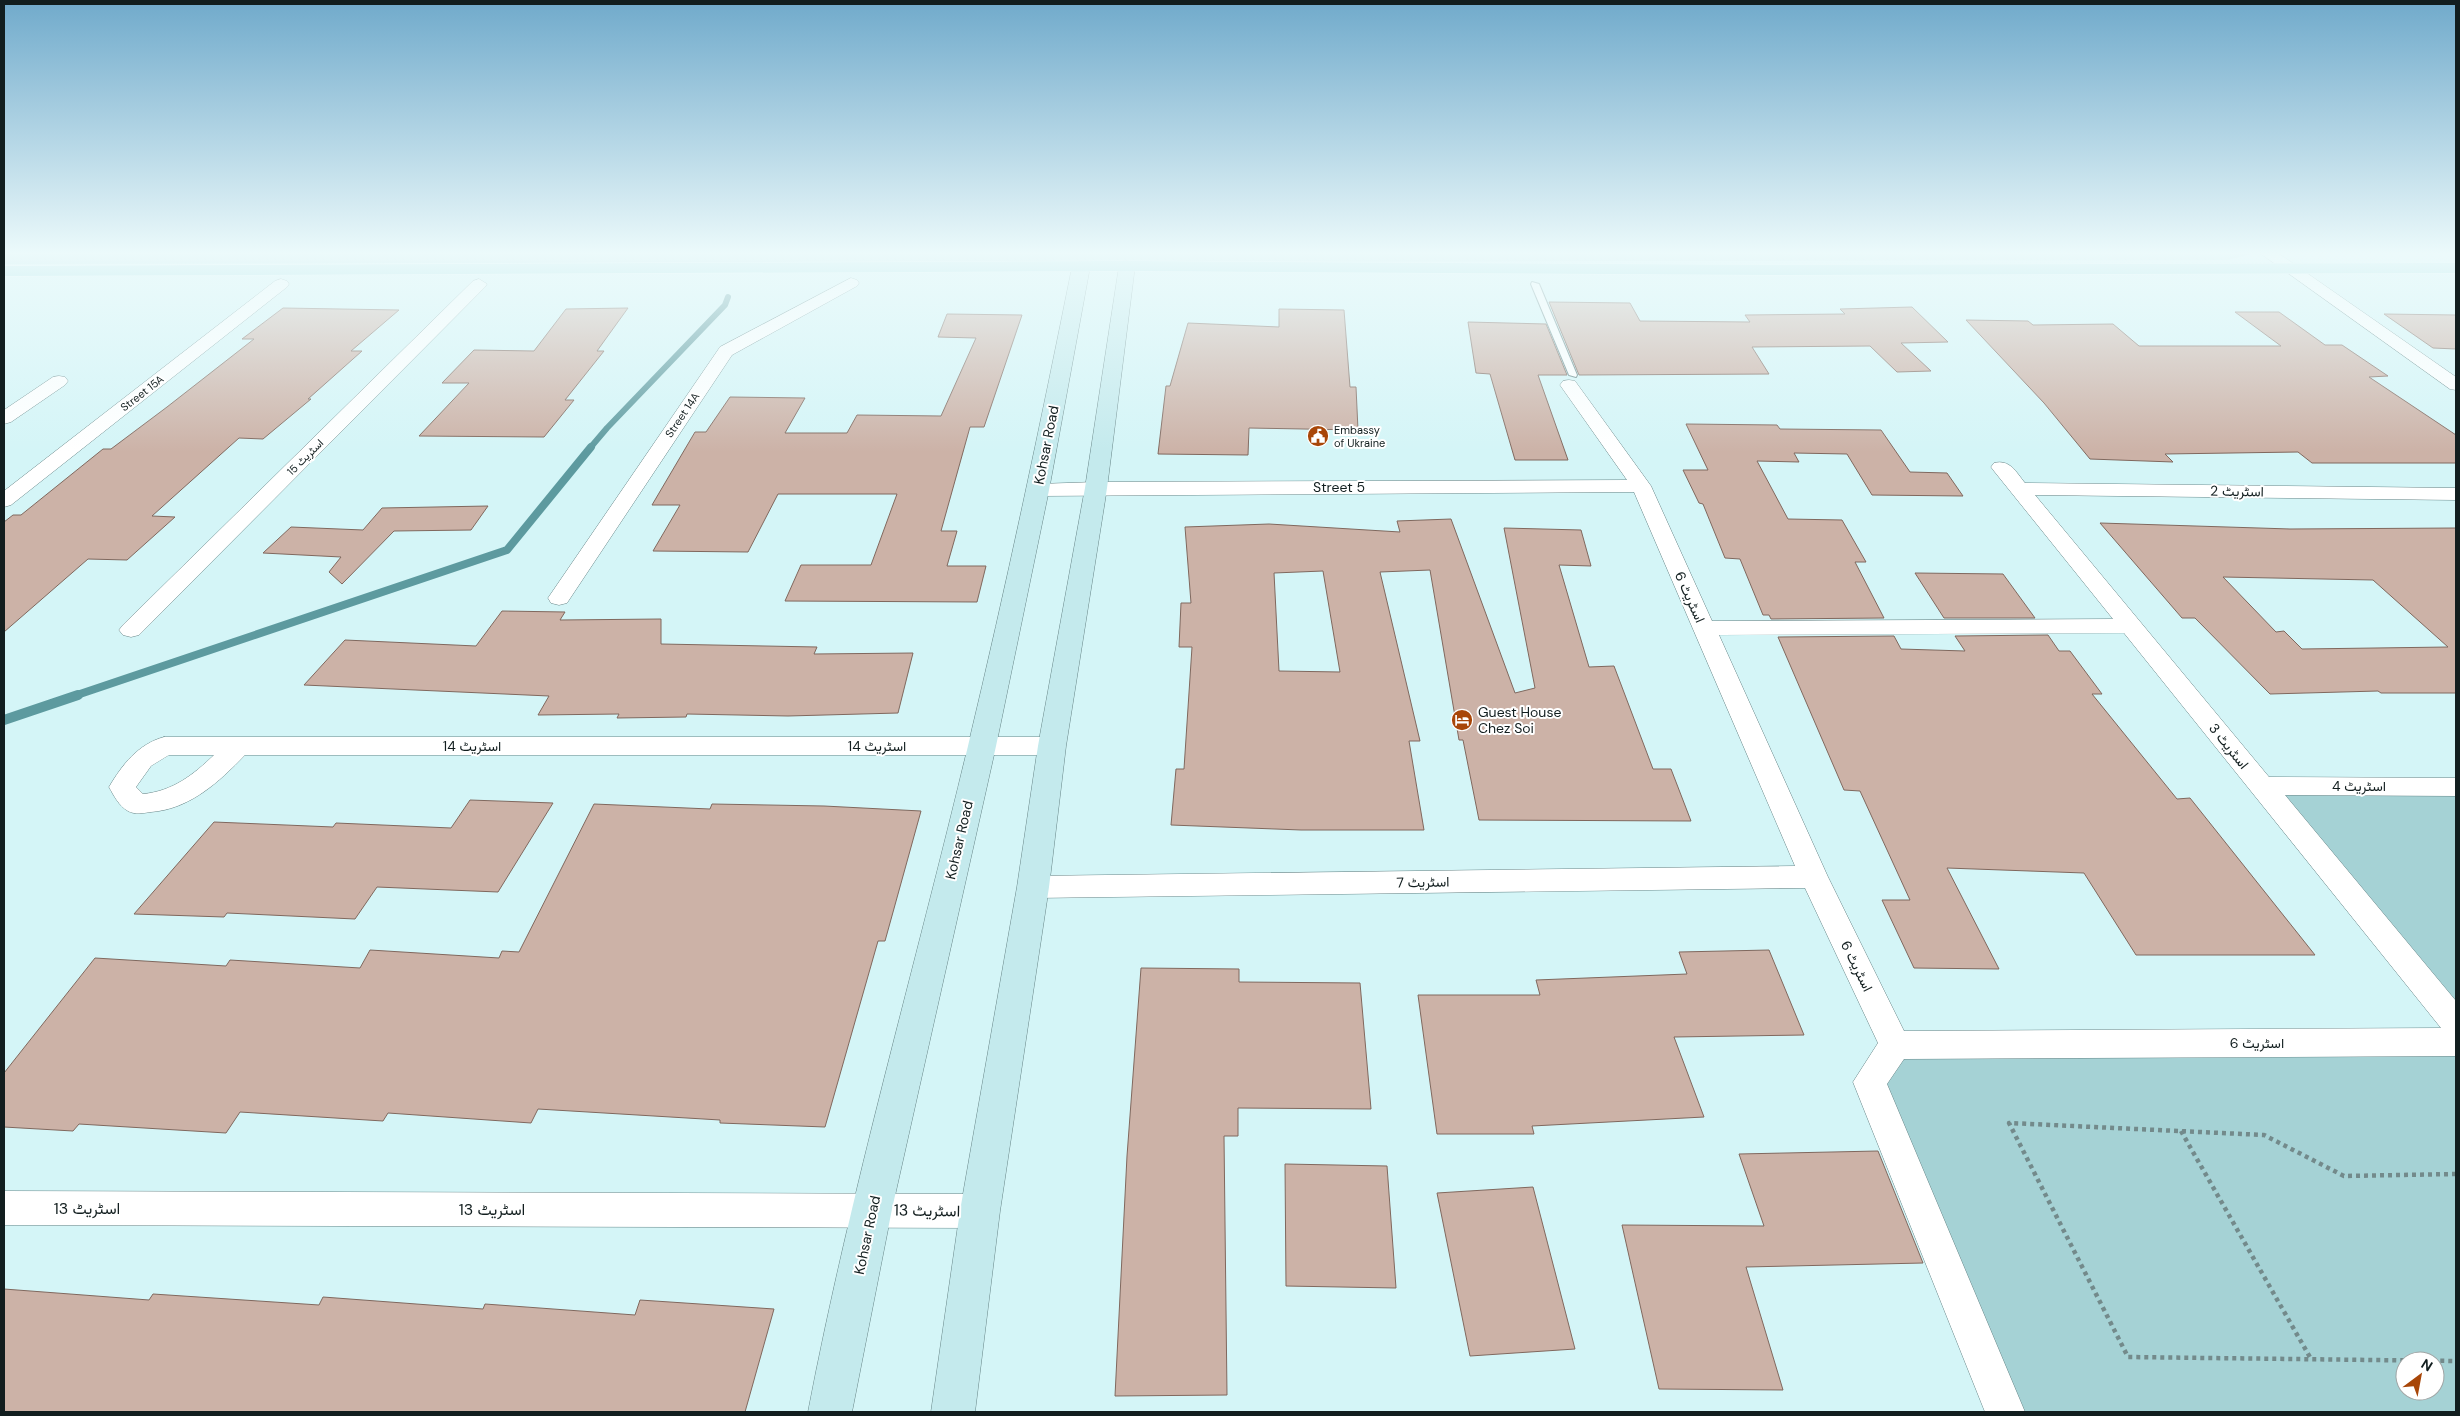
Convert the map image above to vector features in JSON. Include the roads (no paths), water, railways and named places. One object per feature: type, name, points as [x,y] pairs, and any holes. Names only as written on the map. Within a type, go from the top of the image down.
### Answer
[{"type":"street","name":"Street 15A","points":[[4,501],[235,319]]},
{"type":"street","name":"اسٹریٹ 15","points":[[130,630],[444,319]]},
{"type":"street","name":"Street 14A","points":[[558,598],[726,351],[785,319]]},
{"type":"street","name":"Kohsar Road","points":[[830,1412],[872,1209],[982,746],[1038,490],[1089,319]]},
{"type":"street","points":[[953,1412],[980,1210],[1032,887],[1052,746],[1096,488],[1100,319]]},
{"type":"street","points":[[2362,319],[2456,385]]},
{"type":"street","name":"اسٹریٹ 6","points":[[1571,380],[1640,486],[1814,877],[1895,1045],[2456,1042]]},
{"type":"street","points":[[4,418],[59,381]]},
{"type":"street","name":"اسٹریٹ 3","points":[[2001,467],[2456,1024]]},
{"type":"street","name":"Street 5","points":[[1038,490],[1096,488],[1640,486]]},
{"type":"street","name":"اسٹریٹ 2","points":[[2019,489],[2456,494]]},
{"type":"street","points":[[1704,628],[2131,626]]},
{"type":"street","name":"اسٹریٹ 14","points":[[238,747],[214,770],[169,799],[138,804],[128,796],[122,787],[142,760],[164,746],[982,746]]},
{"type":"street","points":[[982,746],[1052,746]]},
{"type":"street","name":"اسٹریٹ 4","points":[[2262,786],[2456,787]]},
{"type":"street","name":"اسٹریٹ 7","points":[[1032,887],[1814,877]]},
{"type":"street","points":[[1895,1045],[1870,1082],[2005,1412]]},
{"type":"street","name":"اسٹریٹ 13","points":[[4,1208],[980,1210]]},
{"type":"lane","points":[[1549,319],[1571,380]]},
{"type":"waterway","points":[[590,448],[711,319]]},
{"type":"waterway","points":[[74,696],[507,550],[591,447]]},
{"type":"waterway","points":[[4,720],[78,695]]},
{"type":"place","name":"Embassy of Ukraine","points":[[1318,436]]},
{"type":"place","name":"Guest House Chez Soi","points":[[1462,720]]}]
